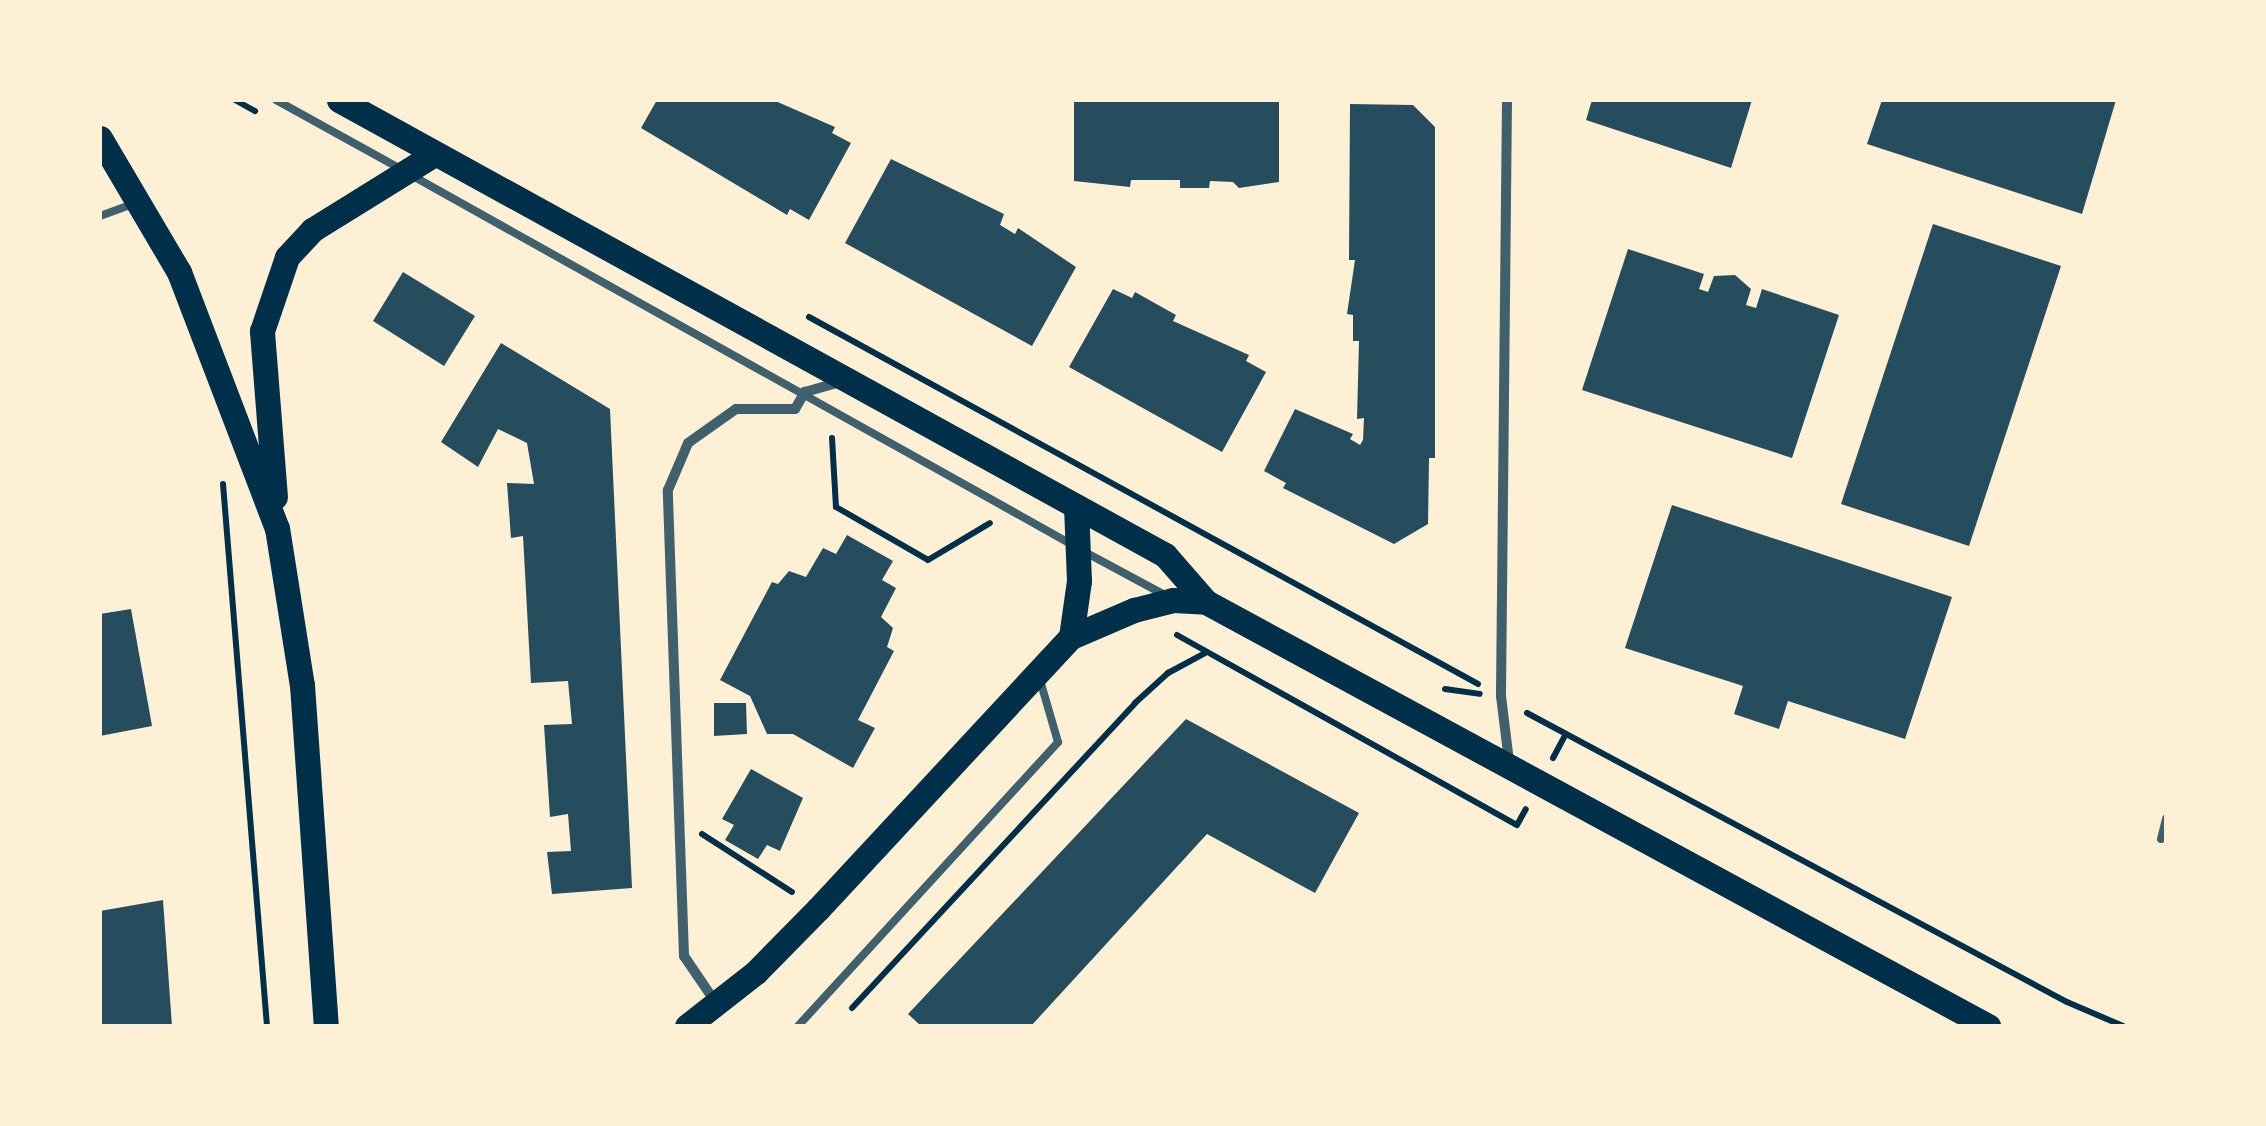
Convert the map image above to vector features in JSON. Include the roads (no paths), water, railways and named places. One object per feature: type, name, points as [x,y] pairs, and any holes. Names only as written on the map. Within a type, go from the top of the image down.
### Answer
[{"type":"main road","points":[[339,100],[841,382],[1165,555],[1206,602],[1988,1026]]},
{"type":"main road","points":[[100,138],[142,201],[219,362],[277,528]]},
{"type":"main road","points":[[326,1026],[302,686],[277,528],[262,384],[262,330],[271,294],[287,257],[312,230],[402,170],[432,155]]},
{"type":"main road","points":[[1071,637],[1079,549],[1076,507]]},
{"type":"main road","points":[[689,1025],[818,909],[1039,678],[1071,637],[1173,600],[1206,602]]},
{"type":"street","points":[[1507,100],[1501,696],[1510,767]]},
{"type":"street","points":[[716,1003],[684,956],[668,490],[688,443],[736,409],[795,409],[805,392],[841,382]]},
{"type":"lane","points":[[276,100],[1173,600]]},
{"type":"lane","points":[[100,216],[142,201]]},
{"type":"lane","points":[[798,1026],[1058,742],[1039,678]]},
{"type":"lane","points":[[2161,839],[2166,819]]}]
